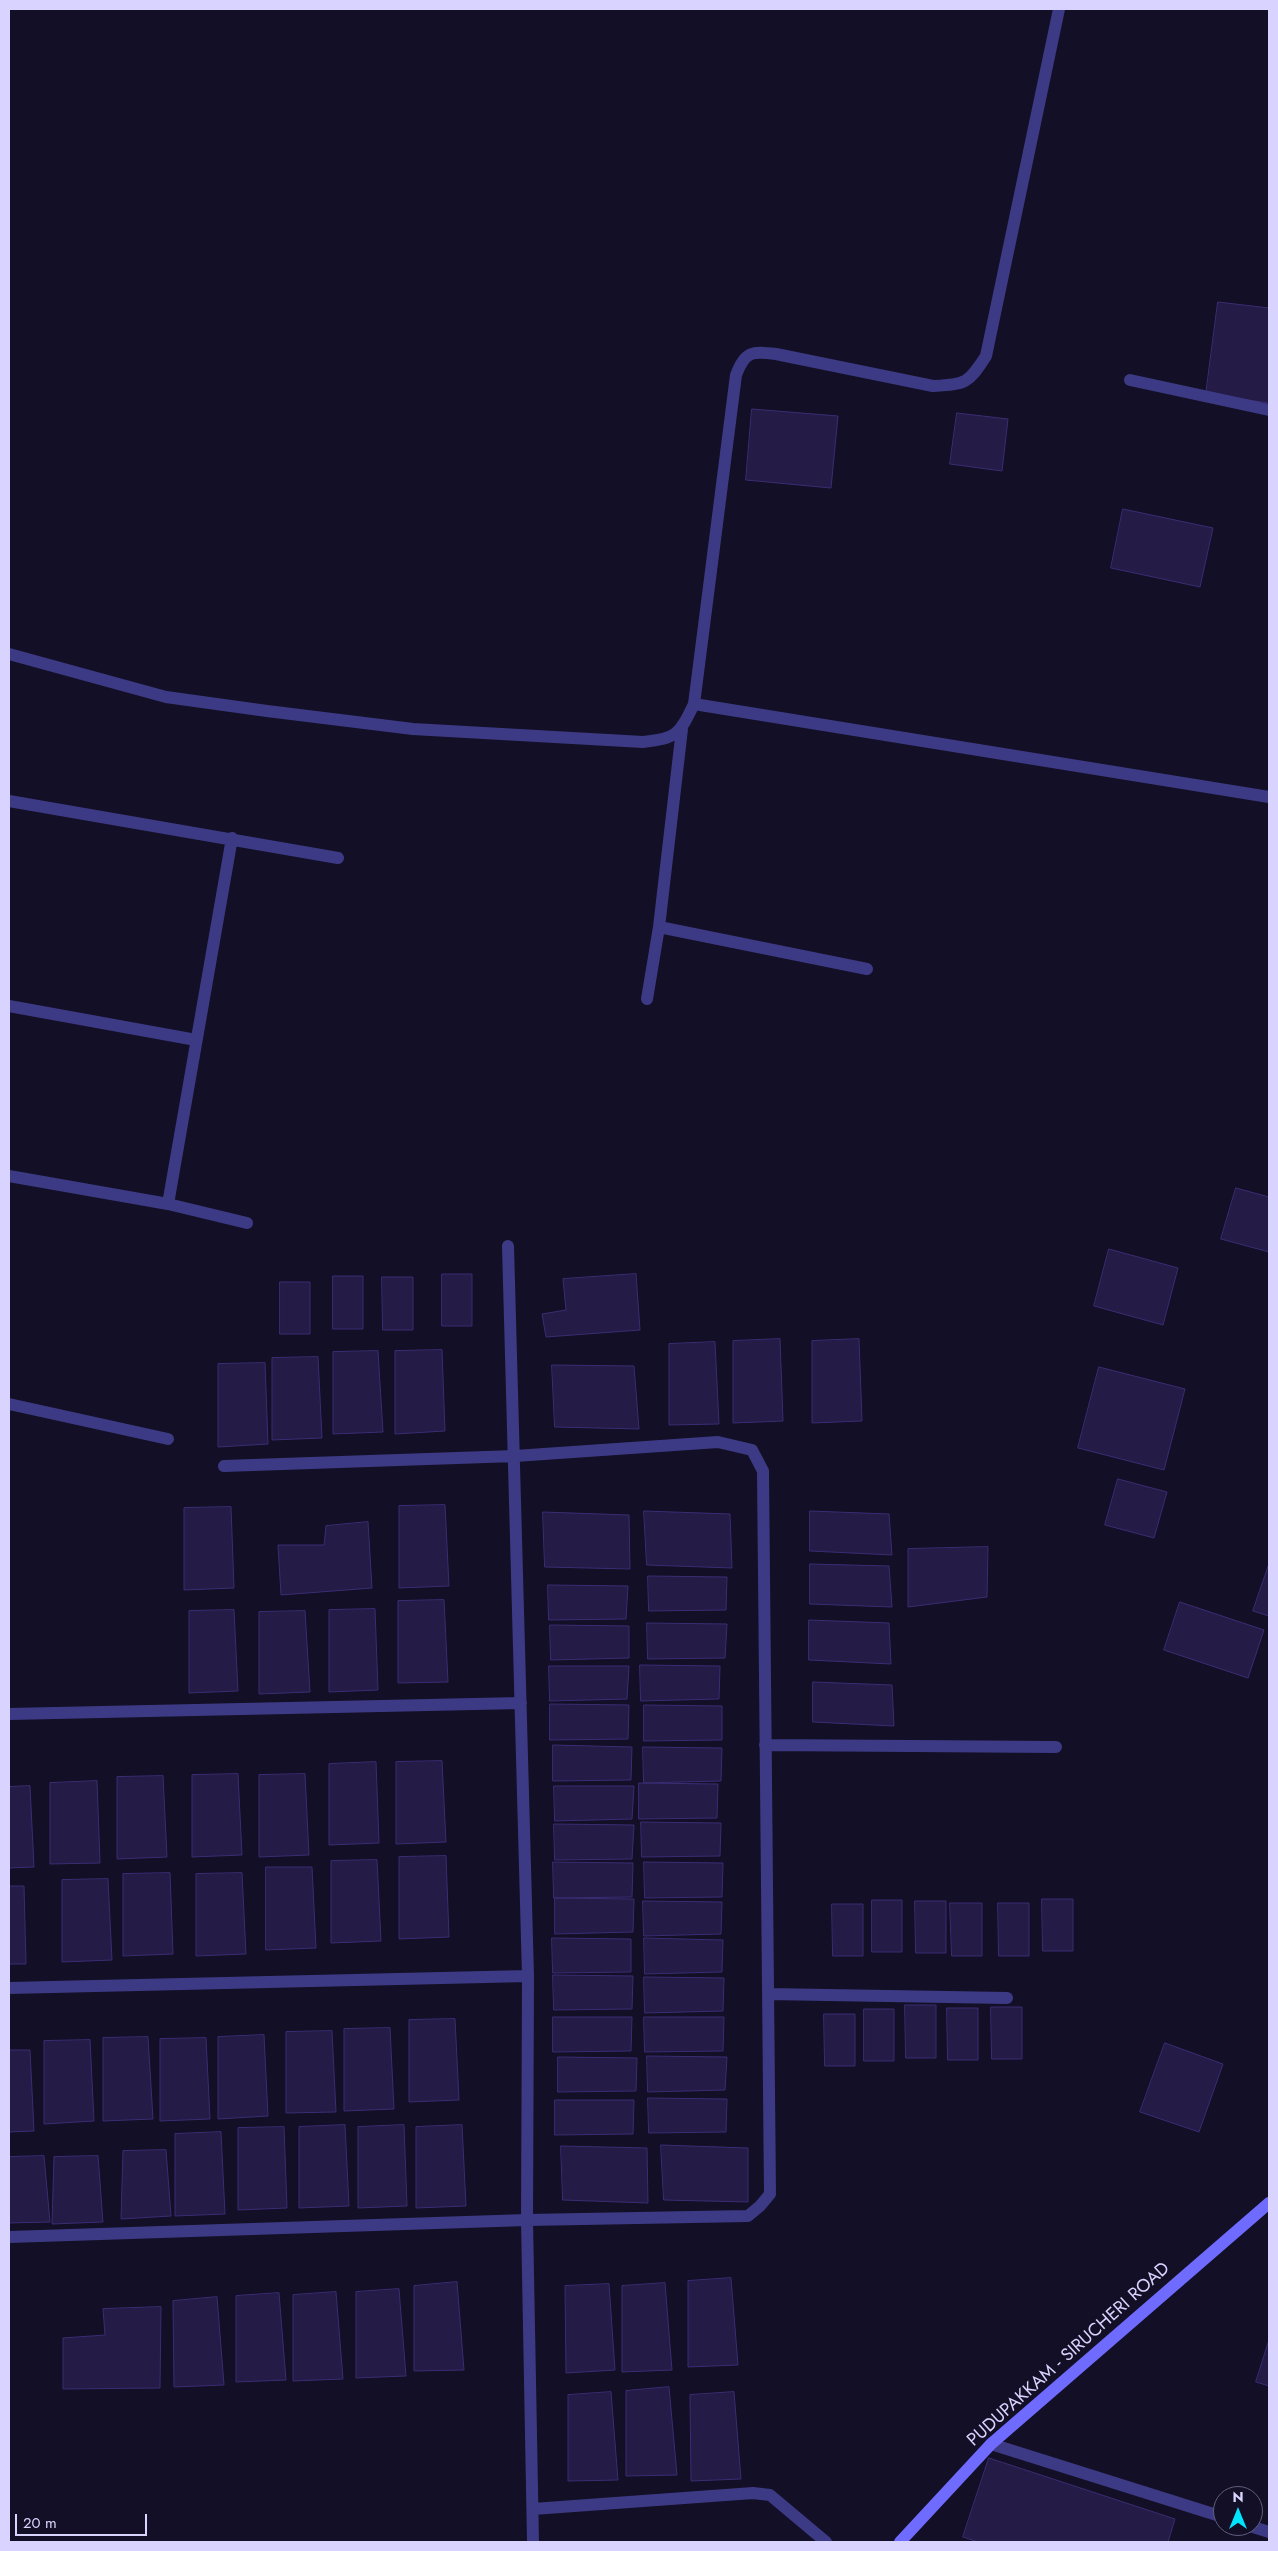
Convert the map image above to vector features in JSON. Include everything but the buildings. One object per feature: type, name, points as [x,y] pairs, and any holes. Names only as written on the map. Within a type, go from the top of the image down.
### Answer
[{"type":"street","points":[[647,999],[659,927],[682,729],[694,704],[736,375],[741,361],[748,355],[758,352],[776,354],[933,386],[956,385],[973,378],[986,356],[1059,9]]},
{"type":"street","points":[[1130,380],[1269,410]]},
{"type":"street","points":[[9,654],[166,697],[413,730],[643,742],[667,739],[682,729]]},
{"type":"street","points":[[694,704],[1269,796]]},
{"type":"street","points":[[9,801],[232,838],[338,858]]},
{"type":"street","points":[[168,1204],[232,838]]},
{"type":"street","points":[[659,927],[866,969]]},
{"type":"street","points":[[9,1006],[196,1040]]},
{"type":"street","points":[[9,1176],[168,1204],[247,1223]]},
{"type":"street","points":[[508,1246],[528,1976],[527,2220],[533,2542]]},
{"type":"street","points":[[9,1404],[168,1439]]},
{"type":"street","points":[[9,2237],[527,2220],[748,2216],[770,2194],[763,1472],[752,1450],[718,1442],[515,1456],[224,1466]]},
{"type":"street","points":[[9,1714],[521,1703]]},
{"type":"street","points":[[766,1745],[1056,1747]]},
{"type":"street","points":[[9,1988],[528,1976]]},
{"type":"street","points":[[768,1994],[1007,1998]]},
{"type":"street","name":"PUDUPAKKAM - SIRUCHERI ROAD","points":[[900,2542],[991,2444],[1269,2203]]},
{"type":"street","points":[[991,2444],[1213,2514]]},
{"type":"street","points":[[533,2509],[753,2493],[770,2495],[826,2542]]}]
